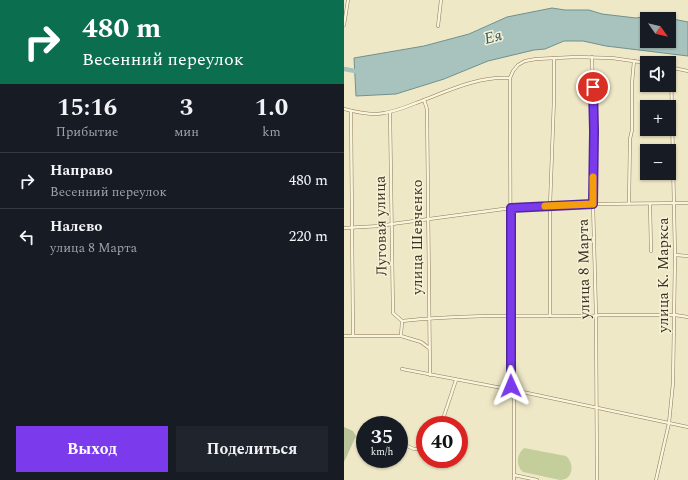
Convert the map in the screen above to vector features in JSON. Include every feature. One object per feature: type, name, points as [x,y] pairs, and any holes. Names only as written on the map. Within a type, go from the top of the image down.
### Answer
[{"type":"street","points":[[344,25],[348,0]]},
{"type":"street","points":[[438,26],[441,0]]},
{"type":"street","points":[[514,480],[514,400],[511,384],[510,78],[513,70],[518,65],[525,61],[536,59],[592,57],[640,62]]},
{"type":"street","name":"улица 8 Марта","points":[[592,57],[594,131],[593,204],[596,315],[596,480]]},
{"type":"street","points":[[550,316],[550,206],[554,58]]},
{"type":"street","points":[[629,203],[630,139],[632,130],[632,83],[634,61]]},
{"type":"street","points":[[676,68],[688,71]]},
{"type":"street","points":[[344,109],[363,114],[390,112],[467,83],[497,77],[510,78]]},
{"type":"street","name":"улица К. Маркса","points":[[656,480],[670,418],[673,383],[675,255],[671,92]]},
{"type":"street","name":"улица Шевченко","points":[[424,100],[427,109],[430,375]]},
{"type":"street","points":[[351,111],[353,336]]},
{"type":"street","name":"Луговая улица","points":[[390,112],[393,313],[402,321]]},
{"type":"street","points":[[344,228],[380,226],[511,208],[593,204],[688,203]]},
{"type":"street","points":[[650,204],[651,251]]},
{"type":"street","points":[[675,255],[688,256]]},
{"type":"street","points":[[401,336],[402,321],[429,318],[511,315],[675,315],[688,317]]},
{"type":"street","points":[[344,336],[401,336],[421,342],[430,348]]},
{"type":"street","points":[[402,369],[513,390],[688,427]]},
{"type":"street","points":[[444,416],[456,380]]},
{"type":"street","points":[[514,475],[537,480]]},
{"type":"green space","points":[[344,427],[353,431],[356,436],[344,462]]},
{"type":"green space","points":[[524,448],[566,456],[571,463],[570,475],[560,480],[523,472],[518,463],[518,456]]},
{"type":"water","points":[[552,8],[565,10],[589,10],[602,14],[640,17],[640,48],[676,48],[676,20],[688,22],[688,56],[606,46],[583,41],[564,41],[545,49],[534,50],[488,61],[444,79],[396,94],[356,96],[354,58],[424,46],[469,34],[507,17]]},
{"type":"waterway","name":"Ея","points":[[344,69],[360,71]]},
{"type":"slow traffic","points":[[545,206],[593,204],[593,177]]},
{"type":"route","points":[[511,386],[511,208],[593,204],[593,87]]}]
